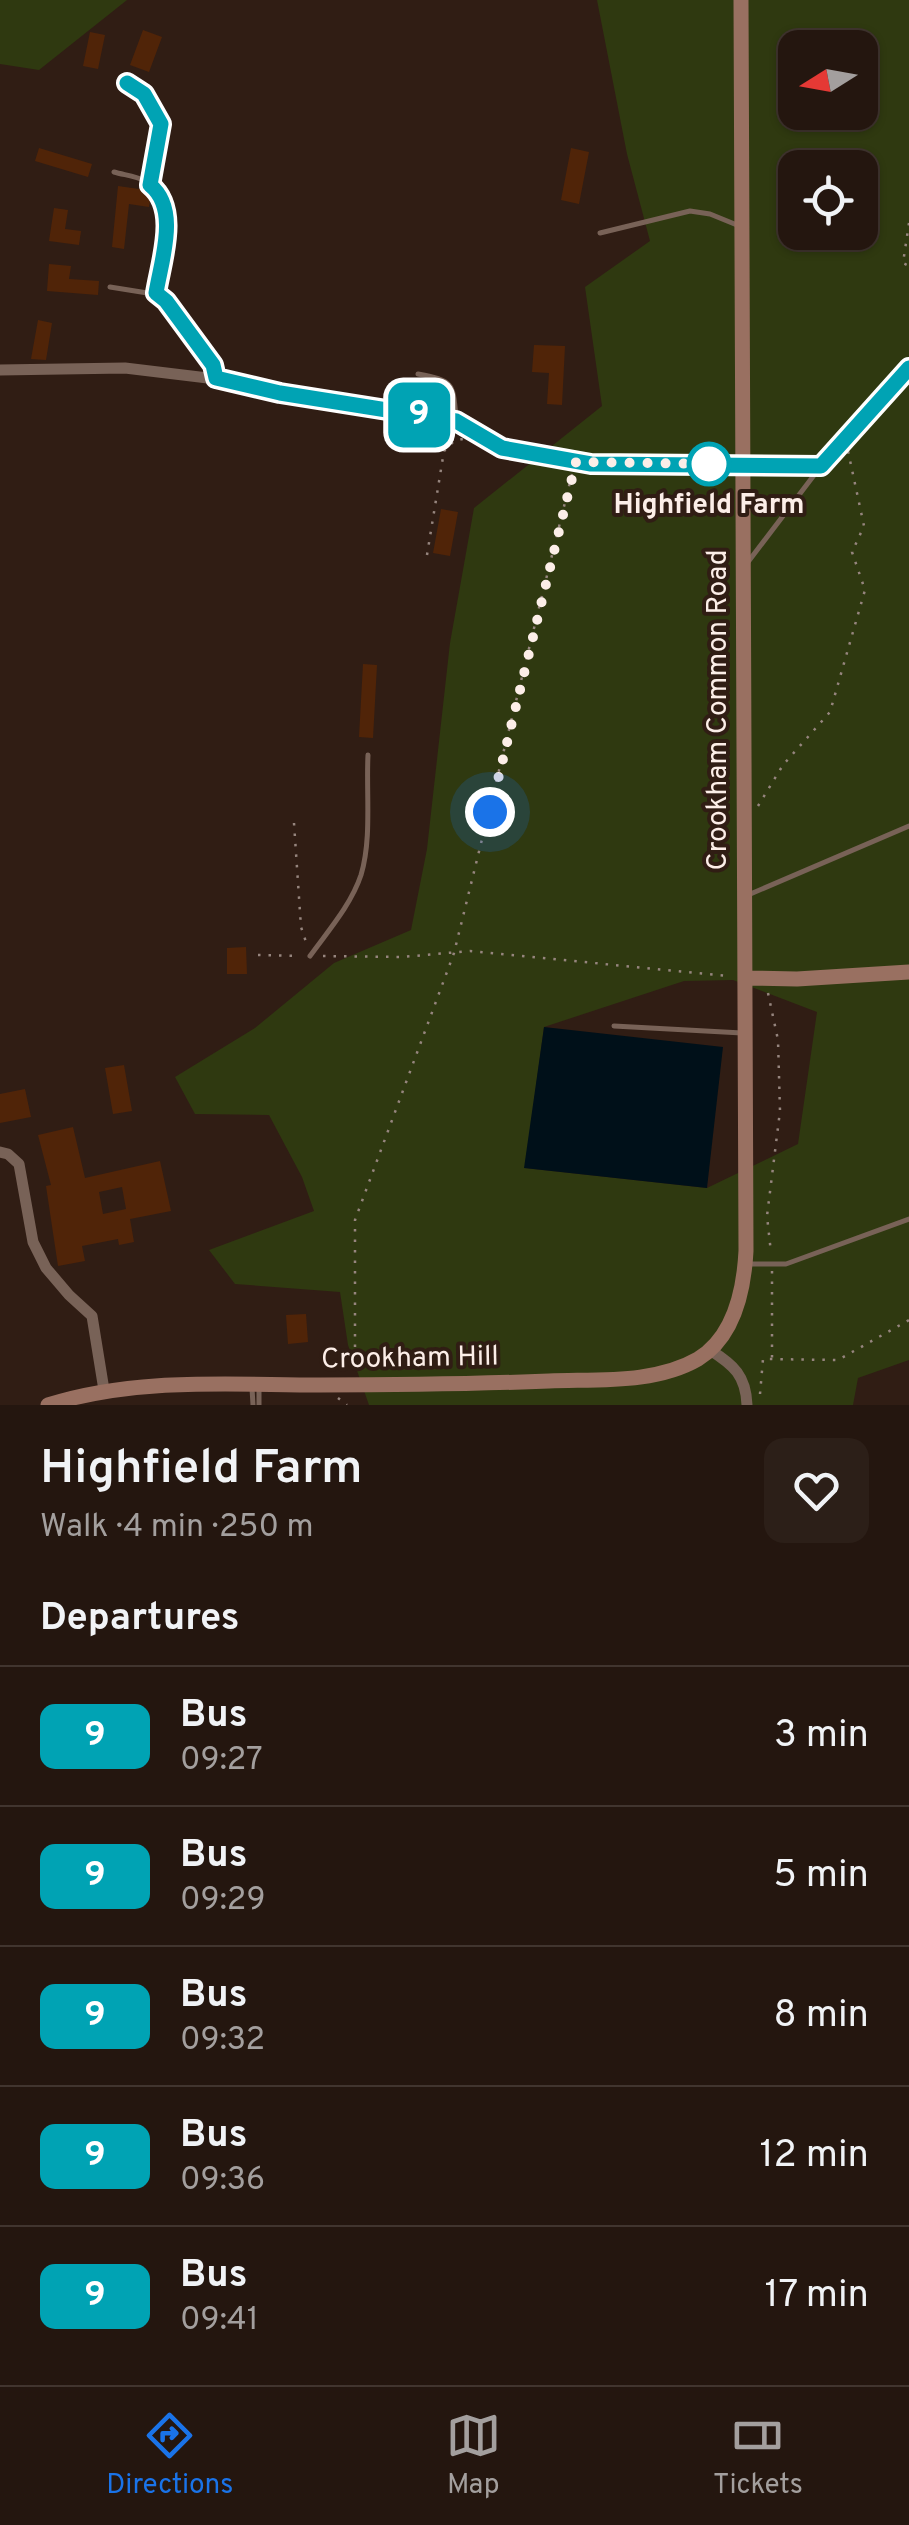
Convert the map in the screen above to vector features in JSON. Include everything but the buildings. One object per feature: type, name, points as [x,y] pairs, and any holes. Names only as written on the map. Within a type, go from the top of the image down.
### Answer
[{"type":"street","name":"Crookham Common Road","points":[[710,1350],[731,1320],[746,1264],[741,0]]},
{"type":"street","points":[[0,370],[125,368],[216,378],[280,393],[456,421],[502,448],[576,462],[743,464]]},
{"type":"street","points":[[745,978],[909,972]]},
{"type":"street","points":[[0,1152],[19,1164],[34,1242],[46,1268],[92,1316],[104,1390]]},
{"type":"street","points":[[710,1350],[732,1364],[746,1385],[747,1405]]},
{"type":"street","name":"Crookham Hill","points":[[48,1405],[104,1390],[634,1377],[664,1372],[710,1350]]},
{"type":"lane","points":[[127,83],[144,94],[161,124],[150,185]]},
{"type":"lane","points":[[114,172],[142,179],[158,192],[166,216],[156,293]]},
{"type":"lane","points":[[600,232],[690,211],[741,226]]},
{"type":"lane","points":[[110,287],[156,293],[166,301],[213,365],[216,378]]},
{"type":"lane","points":[[742,569],[821,466],[909,368]]},
{"type":"lane","points":[[418,374],[446,380],[453,387],[456,421]]},
{"type":"lane","points":[[743,464],[821,466]]},
{"type":"lane","points":[[310,956],[362,873],[368,755]]},
{"type":"lane","points":[[745,896],[909,826]]},
{"type":"lane","points":[[614,1026],[745,1034]]},
{"type":"lane","points":[[746,1264],[786,1264],[909,1218]]},
{"type":"lane","points":[[255,1384],[256,1405]]},
{"type":"path","points":[[909,223],[903,264],[909,266]]},
{"type":"path","points":[[427,555],[444,451],[454,441],[483,434]]},
{"type":"path","points":[[744,829],[783,765],[830,712],[865,590],[852,552],[864,526],[846,439]]},
{"type":"path","points":[[356,1385],[355,1220],[454,953],[576,462]]},
{"type":"path","points":[[294,823],[302,927],[310,956]]},
{"type":"path","points":[[258,956],[402,957],[470,951],[745,978]]},
{"type":"path","points":[[766,978],[778,1040],[780,1112],[766,1216],[772,1264],[772,1360]]},
{"type":"path","points":[[758,1405],[763,1359],[838,1360],[909,1320]]},
{"type":"green space","points":[[0,0],[127,0],[39,70],[0,64]]},
{"type":"green space","points":[[597,0],[909,0],[909,1360],[858,1378],[853,1405],[369,1405],[348,1345],[340,1292],[235,1284],[209,1250],[314,1211],[302,1177],[269,1115],[195,1114],[175,1077],[255,1028],[334,963],[411,930],[427,849],[450,643],[474,508],[602,406],[585,287],[650,241],[627,154]],"holes":[[[733,980],[817,1012],[798,1144],[707,1188],[525,1168],[544,1027],[684,981]]]},
{"type":"shaded area","points":[[544,1027],[723,1047],[707,1188],[524,1168]]},
{"type":"bus line","name":"9","points":[[127,83],[144,94],[161,124],[150,185],[158,192],[166,216],[156,293],[213,365],[216,378],[280,393],[456,421],[502,448],[591,464],[821,466],[909,368]]},
{"type":"place","name":"Highfield Farm","points":[[709,464]]},
{"type":"route","points":[[490,812],[576,462],[709,464]]}]
